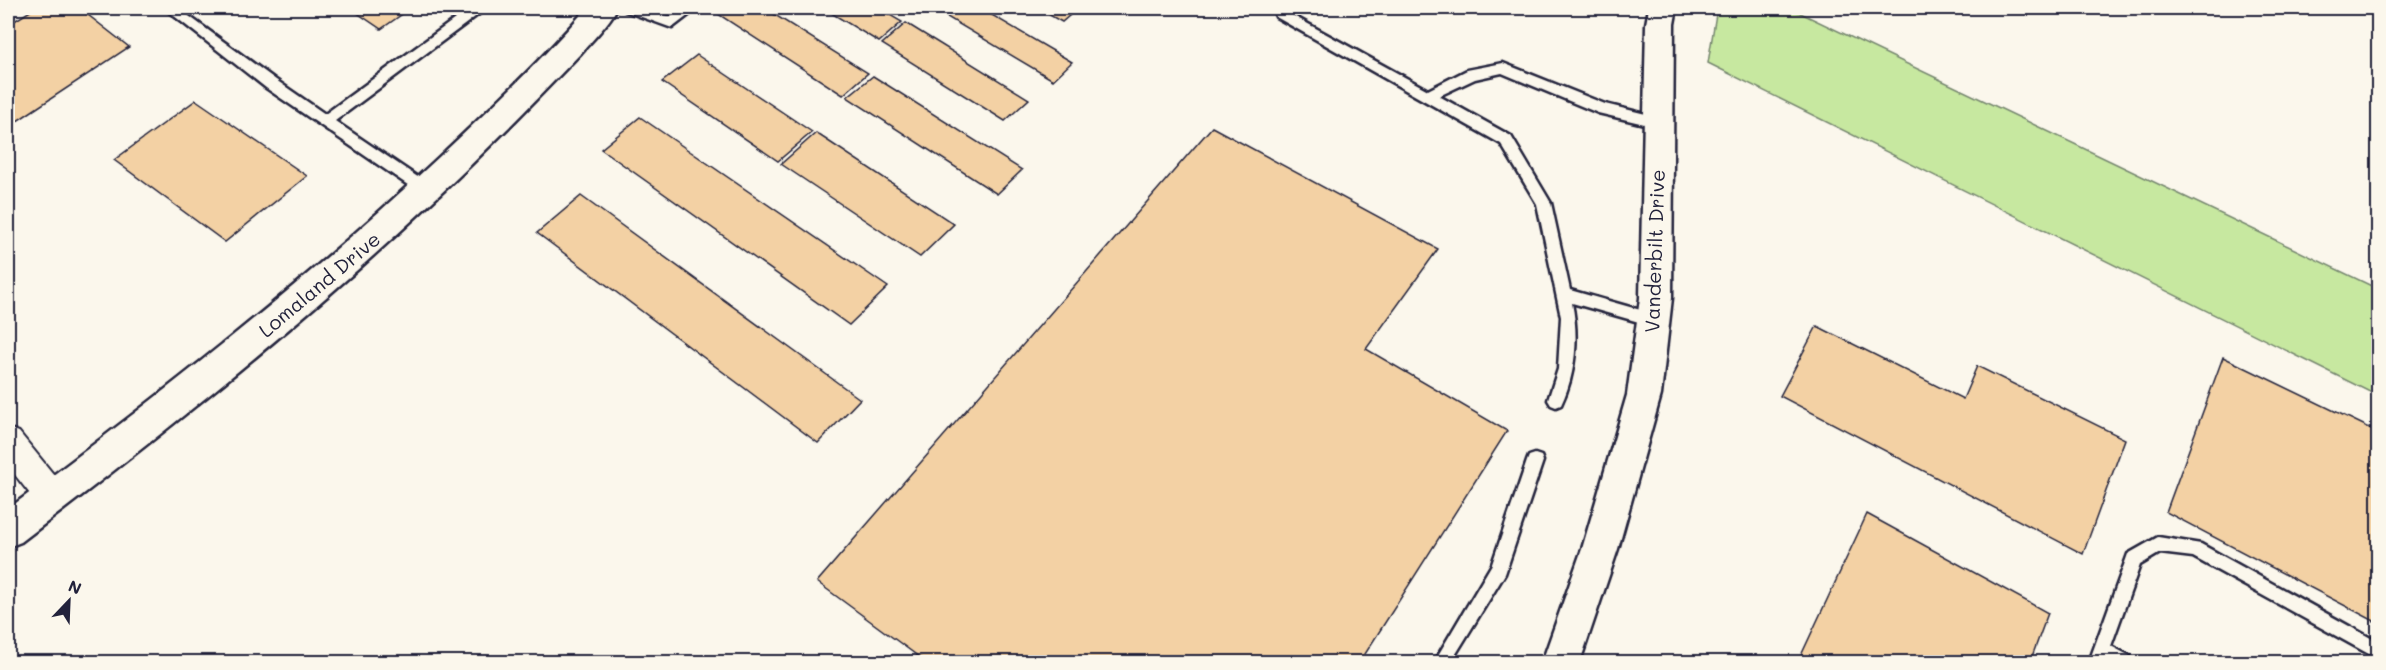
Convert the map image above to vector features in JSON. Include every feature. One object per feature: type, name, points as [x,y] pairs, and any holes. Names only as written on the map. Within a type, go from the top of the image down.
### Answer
[{"type":"street","name":"Lomaland Drive","points":[[8,530],[258,336],[347,262],[426,190],[533,85],[603,8]]},
{"type":"street","name":"Vanderbilt Drive","points":[[1561,663],[1600,549],[1644,395],[1653,320],[1658,223],[1657,122],[1660,24],[1663,8]]},
{"type":"street","points":[[8,442],[52,497]]},
{"type":"lane","points":[[170,8],[271,84],[426,190]]},
{"type":"lane","points":[[325,121],[478,8]]},
{"type":"lane","points":[[630,8],[672,23],[692,8]]},
{"type":"lane","points":[[1281,14],[1506,140],[1544,203],[1568,317],[1566,369],[1556,400]]},
{"type":"lane","points":[[1428,96],[1472,74],[1503,68],[1603,109],[1657,122]]},
{"type":"lane","points":[[1563,294],[1653,320]]},
{"type":"lane","points":[[1442,663],[1499,568],[1535,461]]},
{"type":"lane","points":[[2124,663],[2099,656],[2134,560],[2158,545],[2195,549],[2379,651]]},
{"type":"green space","points":[[1717,8],[1790,8],[2378,289],[2378,396],[1708,63]]},
{"type":"building","points":[[35,8],[79,8],[129,47],[8,127],[8,25]]},
{"type":"building","points":[[350,8],[411,8],[381,29]]},
{"type":"building","points":[[726,8],[764,8],[868,73],[843,95],[718,14]]},
{"type":"building","points":[[823,8],[878,8],[902,22],[879,42]]},
{"type":"building","points":[[932,8],[980,8],[1072,62],[1053,80]]},
{"type":"building","points":[[1037,8],[1078,8],[1062,22]]},
{"type":"building","points":[[906,23],[1029,99],[1005,121],[882,44]]},
{"type":"building","points":[[697,55],[812,132],[778,161],[662,82]]},
{"type":"building","points":[[873,76],[1022,170],[997,194],[847,97]]},
{"type":"building","points":[[196,100],[307,176],[225,242],[114,160]]},
{"type":"building","points":[[640,117],[888,287],[849,325],[601,149]]},
{"type":"building","points":[[1212,127],[1438,249],[1366,349],[1507,431],[1360,662],[926,662],[817,582]]},
{"type":"building","points":[[816,133],[954,224],[920,257],[781,164]]},
{"type":"building","points":[[581,196],[860,399],[818,443],[537,233]]},
{"type":"building","points":[[1817,326],[1963,399],[1977,366],[2125,439],[2083,554],[1780,396]]},
{"type":"building","points":[[2223,357],[2378,432],[2378,623],[2166,512]]},
{"type":"building","points":[[1867,514],[2048,613],[2030,662],[1798,662]]}]
